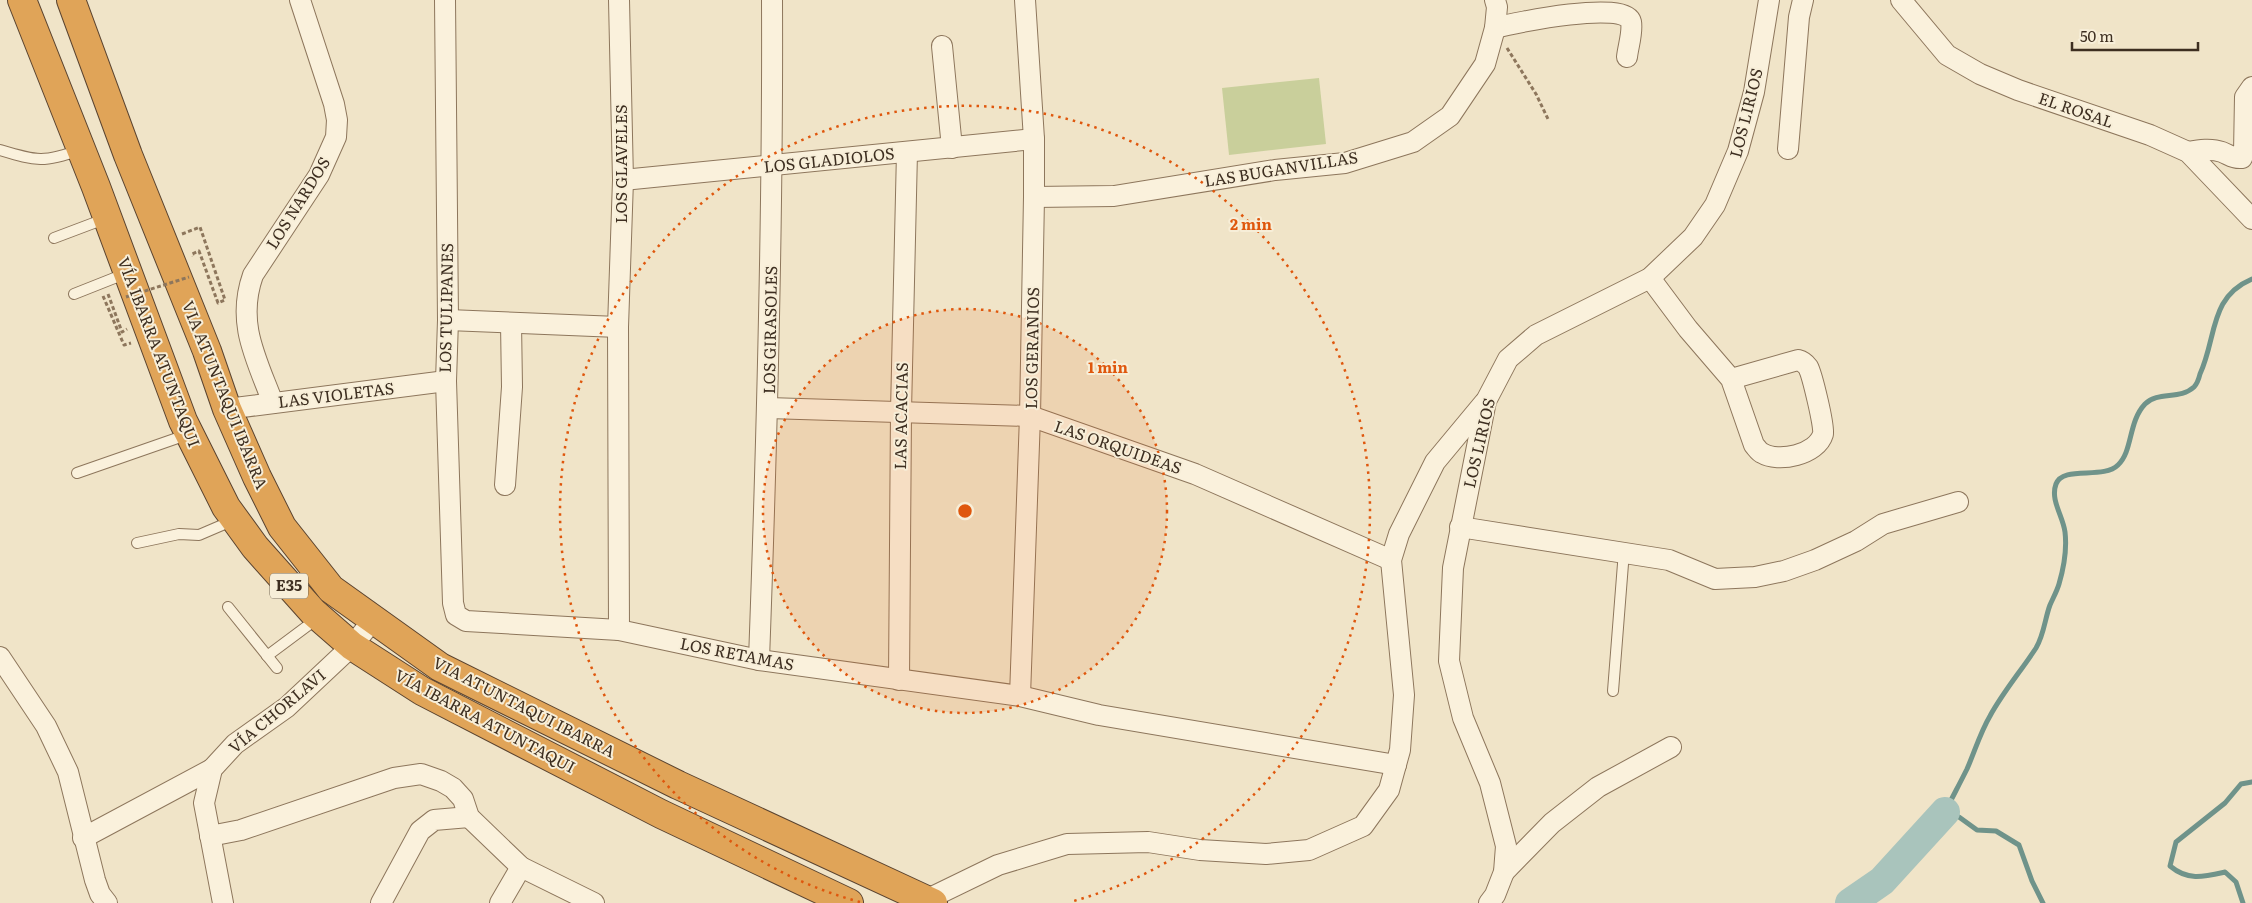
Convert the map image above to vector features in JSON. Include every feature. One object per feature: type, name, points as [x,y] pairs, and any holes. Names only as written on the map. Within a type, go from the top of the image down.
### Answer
[{"type":"highway","name":"VÍA IBARRA ATUNTAQUI","points":[[22,0],[107,218],[114,284],[152,336],[190,433],[226,507],[254,548],[318,617],[352,646],[422,691],[661,814],[849,903]]},
{"type":"highway","name":"VIA ATUNTAQUI IBARRA","points":[[71,0],[162,241],[207,352],[227,409],[282,527],[331,589],[440,667],[678,785],[930,901]]},
{"type":"street","name":"LOS NARDOS","points":[[273,403],[248,336],[245,310],[247,290],[252,275],[319,175],[336,137],[337,120],[334,104],[300,0]]},
{"type":"street","name":"LOS TULIPANES","points":[[445,0],[448,320],[446,381],[453,603],[456,615]]},
{"type":"street","name":"LOS GLAVELES","points":[[619,0],[623,180],[618,327],[619,630]]},
{"type":"street","name":"LOS GIRASOLES","points":[[759,660],[768,408],[773,166],[772,0]]},
{"type":"street","name":"LOS GERANIOS","points":[[1020,696],[1030,416],[1034,197],[1034,139],[1025,0]]},
{"type":"street","name":"LAS BUGANVILLAS","points":[[1034,197],[1114,196],[1275,170],[1345,163],[1413,142],[1450,116],[1485,64],[1495,28],[1497,7],[1495,0]]},
{"type":"street","name":"LOS LIRIOS","points":[[1489,903],[1495,895],[1504,872],[1506,846],[1490,783],[1463,718],[1449,661],[1453,568],[1486,401],[1508,359],[1536,336],[1650,278],[1693,237],[1715,205],[1738,151],[1754,92],[1769,0]]},
{"type":"street","points":[[1788,149],[1799,16],[1803,0]]},
{"type":"street","name":"EL ROSAL","points":[[1901,0],[1947,55],[1980,74],[2018,90],[2150,135],[2188,152],[2252,219]]},
{"type":"street","points":[[1495,28],[1592,4],[1618,7],[1627,13],[1632,22],[1627,57]]},
{"type":"street","points":[[942,46],[952,148]]},
{"type":"street","points":[[2188,152],[2204,149],[2221,151],[2234,158],[2242,158],[2244,153],[2245,98],[2252,88]]},
{"type":"street","name":"LOS GLADIOLOS","points":[[623,180],[1034,139]]},
{"type":"street","name":"LAS ACACIAS","points":[[899,680],[901,411],[907,152]]},
{"type":"street","points":[[1650,278],[1688,329],[1731,379],[1754,445],[1761,453],[1776,457],[1791,456],[1807,451],[1818,443],[1823,433],[1815,390],[1808,367],[1804,362],[1798,360],[1731,379]]},
{"type":"street","points":[[448,320],[618,327]]},
{"type":"street","points":[[505,485],[512,387],[512,322]]},
{"type":"street","name":"LAS VIOLETAS","points":[[227,409],[446,381]]},
{"type":"street","points":[[930,901],[998,865],[1067,844],[1148,842],[1200,850],[1266,854],[1309,850],[1363,826],[1389,790],[1400,750],[1404,695],[1391,560],[1399,534],[1435,462],[1486,401]]},
{"type":"street","name":"LAS ORQUIDEAS","points":[[768,408],[1030,416],[1194,474],[1391,560]]},
{"type":"street","points":[[1460,527],[1624,551],[1669,560],[1715,579],[1754,577],[1784,571],[1815,560],[1856,541],[1883,524],[1958,502]]},
{"type":"street","name":"LOS RETAMAS","points":[[456,615],[466,621],[619,630],[759,660],[1020,696],[1099,715],[1396,765]]},
{"type":"street","name":"VÍA CHORLAVI","points":[[223,903],[204,803],[212,769],[235,744],[287,707],[352,646],[374,620]]},
{"type":"street","points":[[0,657],[46,726],[68,772],[94,880],[100,894],[107,903]]},
{"type":"street","points":[[1504,872],[1552,823],[1598,787],[1671,747]]},
{"type":"street","points":[[83,838],[212,769]]},
{"type":"street","points":[[210,836],[241,830],[394,778],[421,774],[441,781],[453,788],[464,799],[469,817],[521,867],[594,903]]},
{"type":"street","points":[[380,903],[420,831],[434,820],[469,817]]},
{"type":"street","points":[[500,903],[521,867]]},
{"type":"lane","points":[[0,150],[31,159],[48,160],[81,150]]},
{"type":"lane","points":[[54,238],[107,218]]},
{"type":"lane","points":[[74,294],[114,284]]},
{"type":"lane","points":[[77,473],[190,433]]},
{"type":"lane","points":[[137,543],[179,534],[199,535],[235,520]]},
{"type":"lane","points":[[1613,691],[1624,551]]},
{"type":"lane","points":[[228,607],[277,668]]},
{"type":"lane","points":[[267,656],[318,617]]},
{"type":"path","points":[[1495,28],[1536,94],[1548,119]]},
{"type":"path","points":[[162,241],[200,227],[224,300],[218,303],[199,251],[192,254],[194,261]]},
{"type":"path","points":[[114,284],[189,277],[198,274]]},
{"type":"path","points":[[114,284],[119,299]]},
{"type":"path","points":[[114,284],[122,332],[129,328],[126,321]]},
{"type":"path","points":[[114,284],[124,345],[152,336]]},
{"type":"green space","points":[[1319,78],[1326,144],[1229,155],[1222,88]]},
{"type":"waterway","points":[[2043,903],[2032,881],[2019,845],[1996,831],[1977,830],[1959,817],[1945,812],[1967,769],[1980,735],[1990,716],[2036,648],[2043,632],[2050,605],[2058,587],[2065,558],[2066,538],[2055,496],[2056,484],[2060,478],[2067,475],[2103,472],[2118,465],[2126,452],[2136,419],[2145,404],[2150,400],[2182,393],[2194,387],[2198,381],[2221,307],[2228,296],[2238,287],[2252,279]]},
{"type":"waterway","points":[[2243,903],[2236,882],[2225,872],[2190,876],[2170,866],[2176,842],[2225,803],[2241,784],[2252,782]]},
{"type":"waterway","points":[[1850,903],[1882,881],[1945,812]]}]
